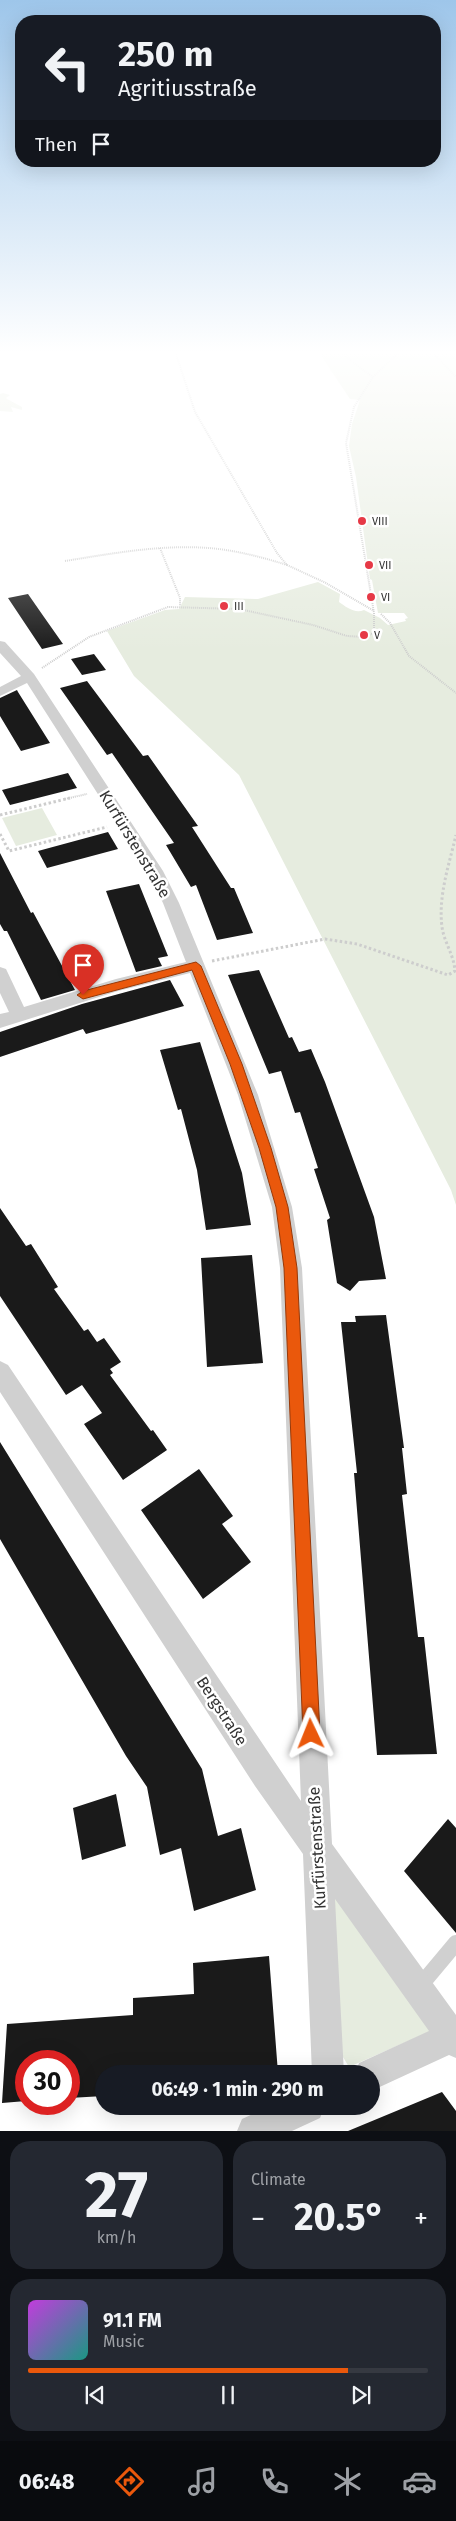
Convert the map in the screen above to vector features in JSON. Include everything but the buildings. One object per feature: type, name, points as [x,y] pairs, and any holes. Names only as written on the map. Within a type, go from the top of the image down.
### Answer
[{"type":"street","name":"Kurfürstenstraße","points":[[0,645],[29,677],[155,871],[201,964],[265,1148],[282,1207],[291,1268],[328,2065]]},
{"type":"street","points":[[0,692],[29,677]]},
{"type":"street","points":[[0,1021],[116,985],[201,964]]},
{"type":"street","points":[[0,973],[19,1015]]},
{"type":"street","name":"Bergstraße","points":[[2,1381],[265,1776],[454,2040]]},
{"type":"street","points":[[380,2071],[454,2040]]},
{"type":"street","points":[[254,2131],[289,2115]]},
{"type":"lane","points":[[417,1989],[456,1942]]},
{"type":"path","points":[[220,453],[277,553],[287,565]]},
{"type":"path","points":[[29,677],[89,637],[154,612],[180,606],[238,609],[313,625],[347,636],[363,637],[374,633],[374,610],[348,453]]},
{"type":"path","points":[[160,548],[180,598],[180,606]]},
{"type":"path","points":[[65,561],[160,548],[209,548],[254,555],[287,565],[326,583],[374,610]]},
{"type":"path","points":[[381,614],[390,623],[408,656],[456,692]]},
{"type":"path","points":[[0,815],[95,792]]},
{"type":"path","points":[[0,834],[10,851],[108,826]]},
{"type":"path","points":[[201,964],[325,939],[357,944],[448,975],[455,971],[455,963],[442,929],[440,905],[456,835]]},
{"type":"shaded area","points":[[351,453],[456,453],[456,1205],[451,1190],[239,775],[134,676],[107,631],[165,610],[179,609],[185,597],[258,599],[318,582],[340,594],[339,602],[351,609],[357,611],[364,610],[380,618],[388,625],[406,621],[405,619],[408,618],[404,613],[378,613],[372,580],[370,579],[356,477]]},
{"type":"shaded area","points":[[42,808],[57,835],[16,846],[2,818]]},
{"type":"shaded area","points":[[324,1877],[431,2031],[354,2065],[348,2065],[337,2047]]},
{"type":"place","name":"VIII","points":[[362,521]]},
{"type":"place","name":"VII","points":[[369,565]]},
{"type":"place","name":"VI","points":[[371,597]]},
{"type":"place","name":"III","points":[[224,606]]},
{"type":"place","name":"V","points":[[364,635]]},
{"type":"route","points":[[83,995],[196,966],[219,1018],[248,1095],[265,1148],[282,1207],[291,1268],[311,1734]]}]
